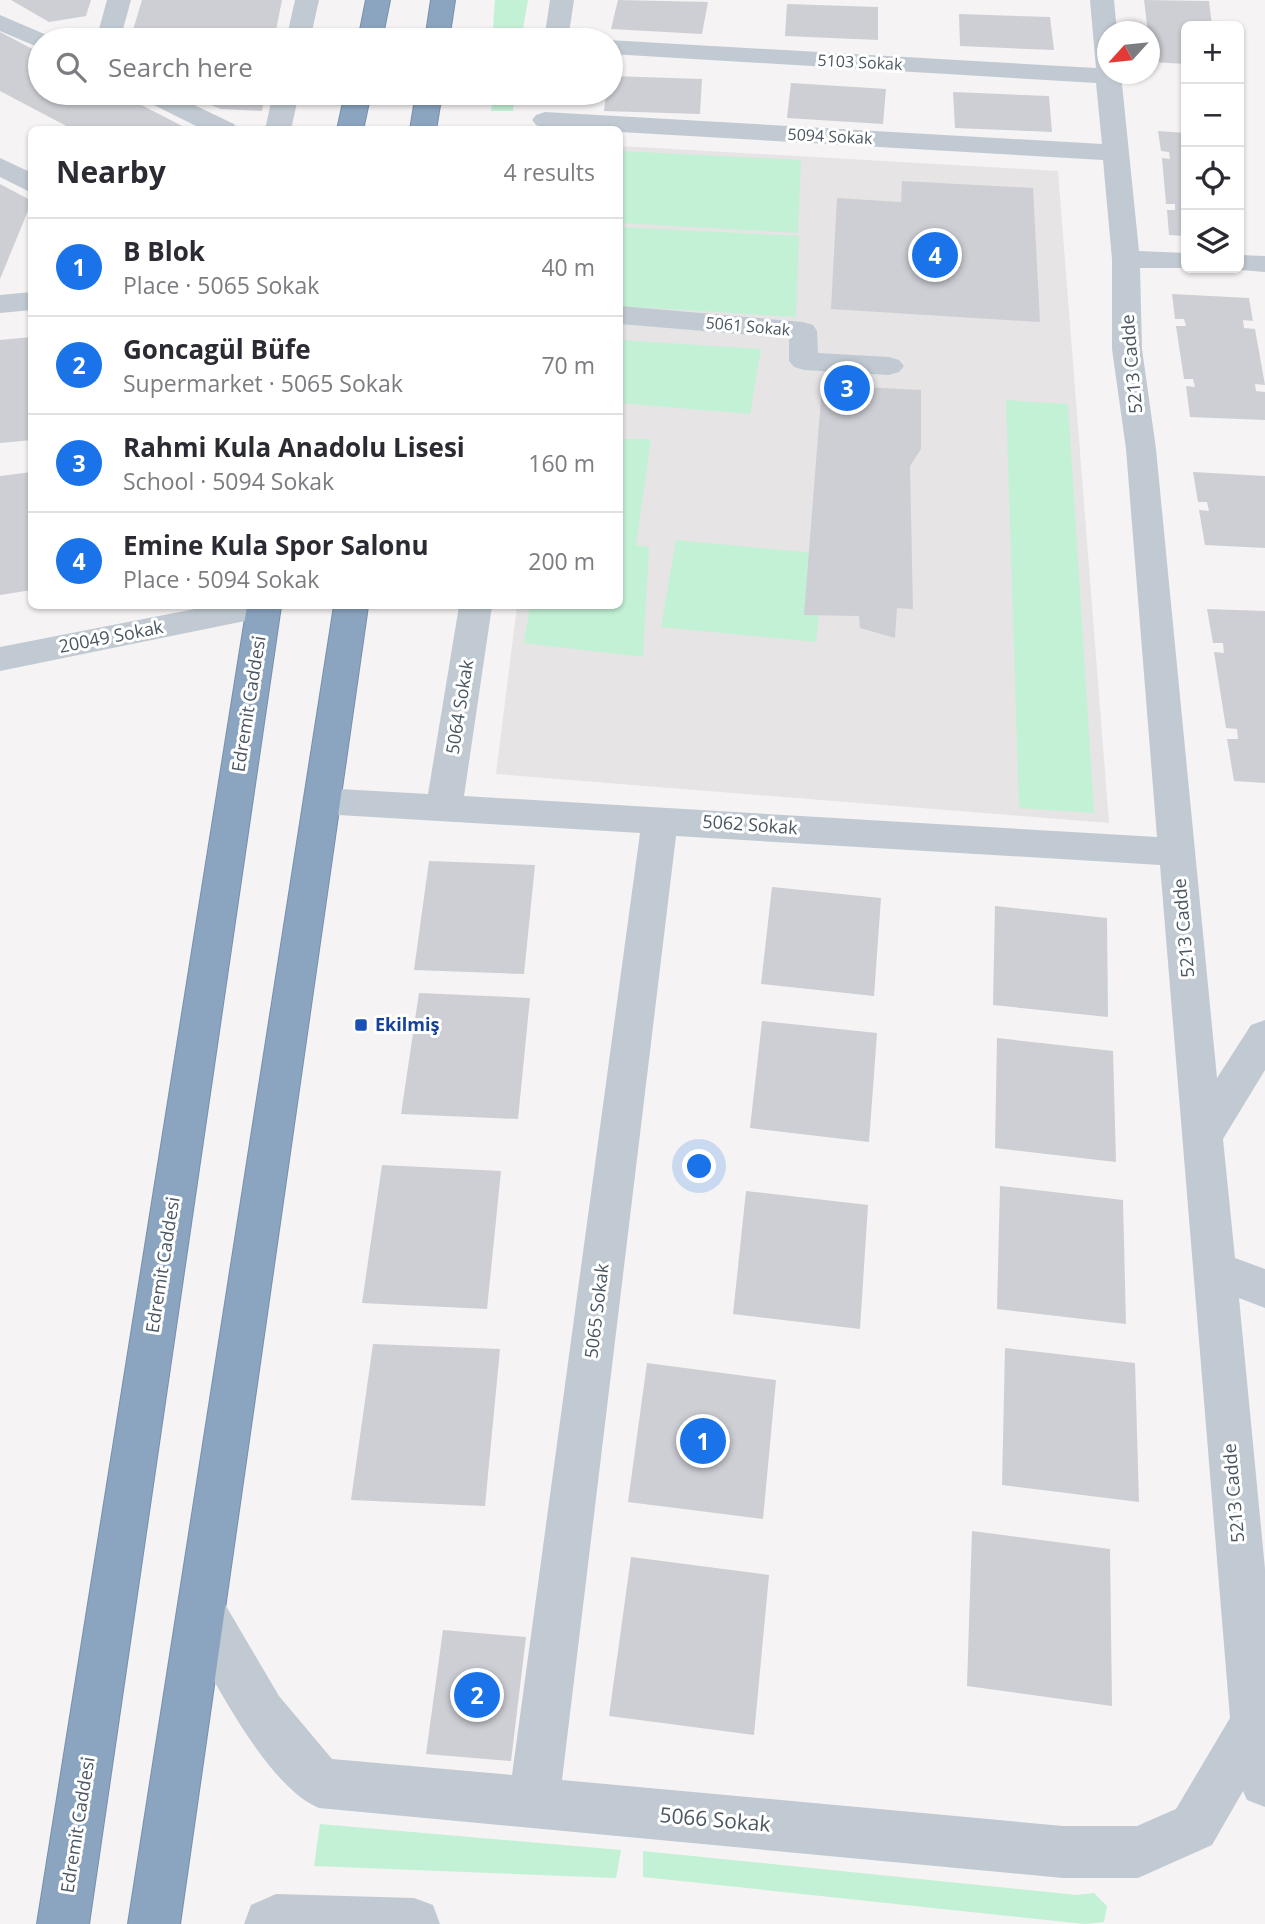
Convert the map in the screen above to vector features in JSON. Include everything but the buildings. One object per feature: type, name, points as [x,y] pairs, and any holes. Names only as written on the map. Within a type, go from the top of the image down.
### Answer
[{"type":"highway","points":[[372,28],[378,0]]},
{"type":"highway","points":[[439,28],[443,0]]},
{"type":"highway","points":[[352,126],[356,105]]},
{"type":"highway","points":[[424,126],[427,105]]},
{"type":"highway","name":"Edremit Caddesi","points":[[64,1924],[264,609]]},
{"type":"highway","points":[[154,1924],[351,609]]},
{"type":"street","points":[[111,28],[119,0]]},
{"type":"street","points":[[301,28],[307,0]]},
{"type":"street","points":[[558,28],[562,0]]},
{"type":"street","name":"5213 Cadde","points":[[1102,0],[1104,21]]},
{"type":"street","points":[[0,22],[28,35]]},
{"type":"street","name":"5103 Sokak","points":[[623,48],[1097,71]]},
{"type":"street","name":"5213 Cadde","points":[[1109,84],[1126,259],[1127,349],[1141,449],[1255,1723],[1265,1782]]},
{"type":"street","points":[[174,105],[217,126]]},
{"type":"street","points":[[279,126],[283,105]]},
{"type":"street","points":[[545,125],[548,105]]},
{"type":"street","name":"5094 Sokak","points":[[545,125],[565,126]]},
{"type":"street","name":"5094 Sokak","points":[[623,129],[1115,153]]},
{"type":"street","points":[[0,166],[28,183]]},
{"type":"street","points":[[1126,259],[1181,261]]},
{"type":"street","points":[[1244,263],[1265,264]]},
{"type":"street","name":"5061 Sokak","points":[[623,316],[803,331],[804,361],[889,366]]},
{"type":"street","name":"20049 Sokak","points":[[0,659],[249,609]]},
{"type":"street","name":"5064 Sokak","points":[[444,808],[475,609]]},
{"type":"street","name":"5062 Sokak","points":[[322,801],[660,819],[1177,852]]},
{"type":"street","name":"5065 Sokak","points":[[534,1803],[660,819]]},
{"type":"street","points":[[1202,1138],[1265,1036]]},
{"type":"street","points":[[1213,1269],[1265,1289]]},
{"type":"street","name":"5066 Sokak","points":[[202,1611],[261,1714],[319,1783],[1063,1852],[1138,1852],[1194,1827],[1255,1723]]},
{"type":"street","points":[[270,1924],[276,1920],[414,1924]]},
{"type":"shaded area","points":[[623,146],[1058,171],[1109,823],[496,774],[517,609],[623,609]]},
{"type":"green space","points":[[495,0],[528,0],[523,28],[493,28]]},
{"type":"green space","points":[[492,105],[514,105],[513,111],[491,111]]},
{"type":"green space","points":[[623,151],[801,160],[798,233],[623,223]]},
{"type":"green space","points":[[623,227],[799,236],[796,317],[623,306]]},
{"type":"green space","points":[[623,340],[761,349],[750,414],[623,403]]},
{"type":"green space","points":[[1006,400],[1068,404],[1094,813],[1019,808]]},
{"type":"green space","points":[[623,439],[651,439],[636,545],[649,547],[643,657],[524,643],[530,609],[623,609]]},
{"type":"green space","points":[[676,540],[826,554],[816,642],[661,627]]},
{"type":"green space","points":[[320,1824],[621,1850],[616,1878],[314,1866]]},
{"type":"green space","points":[[643,1851],[1077,1895],[1094,1893],[1107,1906],[1104,1922],[1085,1924],[643,1877]]},
{"type":"place","name":"Emine Kula Spor Salonu","points":[[935,255]]},
{"type":"place","name":"Rahmi Kula Anadolu Lisesi","points":[[847,388]]},
{"type":"place","name":"Ekilmiş","points":[[361,1025]]},
{"type":"place","name":"B Blok","points":[[703,1441]]},
{"type":"place","name":"Goncagül Büfe","points":[[477,1695]]}]
